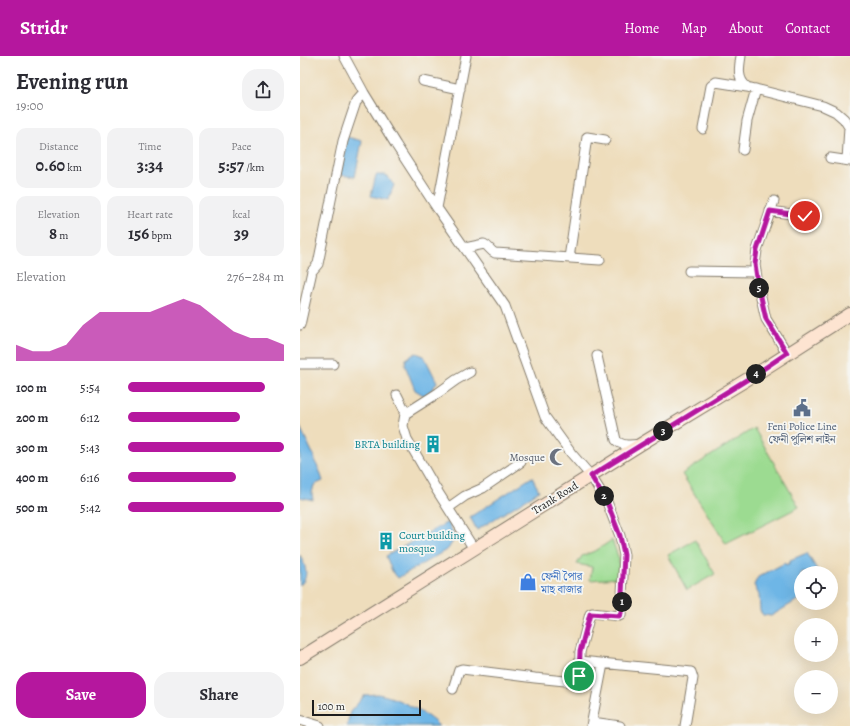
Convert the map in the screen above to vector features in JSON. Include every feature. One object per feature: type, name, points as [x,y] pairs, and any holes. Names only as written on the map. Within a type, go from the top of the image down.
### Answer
[{"type":"main road","name":"Trank Road","points":[[300,658],[850,314]]},
{"type":"street","points":[[344,56],[364,93],[437,208],[505,306],[545,417],[591,476],[607,502],[622,542],[624,555],[621,613],[619,616],[590,614],[580,652],[579,676],[575,682],[462,669],[457,673],[453,689]]},
{"type":"street","points":[[437,208],[466,56]]},
{"type":"street","points":[[741,56],[739,78],[742,83],[751,88]]},
{"type":"street","points":[[422,81],[460,89]]},
{"type":"street","points":[[703,129],[711,86],[713,83],[716,82],[751,88],[823,106],[836,112],[844,119],[848,123],[849,127],[849,160],[830,158]]},
{"type":"street","points":[[744,150],[751,88]]},
{"type":"street","points":[[300,325],[312,271],[318,264],[343,141],[356,102],[364,93]]},
{"type":"street","points":[[569,258],[587,137],[605,140]]},
{"type":"street","points":[[774,201],[757,250],[755,264],[766,319],[787,353]]},
{"type":"street","points":[[770,211],[805,216]]},
{"type":"street","points":[[465,248],[484,244],[491,252],[495,254],[600,260]]},
{"type":"street","points":[[690,271],[756,272]]},
{"type":"street","points":[[597,356],[616,440],[623,445],[641,444]]},
{"type":"street","points":[[300,364],[333,364]]},
{"type":"street","points":[[470,372],[406,413],[403,426],[407,439],[474,549]]},
{"type":"street","points":[[398,395],[406,413]]},
{"type":"street","points":[[448,508],[465,496],[483,488],[521,462]]},
{"type":"street","points":[[580,662],[691,672],[693,678],[685,726]]},
{"type":"street","points":[[603,664],[591,724],[620,726]]},
{"type":"street","points":[[300,720],[320,726]]},
{"type":"green space","points":[[754,428],[799,507],[726,544],[682,474]]},
{"type":"green space","points":[[612,540],[619,559],[618,578],[590,580],[592,567],[577,564],[582,556],[597,550]]},
{"type":"green space","points":[[695,540],[715,574],[687,590],[668,555]]},
{"type":"water","points":[[347,137],[362,141],[355,177],[340,175]]},
{"type":"water","points":[[376,175],[386,175],[394,185],[388,200],[371,196]]},
{"type":"water","points":[[416,353],[424,356],[437,382],[432,390],[425,396],[415,390],[405,365],[406,359]]},
{"type":"water","points":[[300,427],[313,454],[323,481],[314,485],[312,493],[313,500],[300,497]]},
{"type":"water","points":[[532,477],[539,491],[477,530],[470,517]]},
{"type":"water","points":[[448,522],[455,538],[448,549],[398,578],[392,571],[386,556]]},
{"type":"water","points":[[807,553],[815,566],[794,566],[794,602],[771,616],[763,615],[760,611],[759,595],[754,585],[758,577],[785,563],[786,565],[790,563],[790,560]]},
{"type":"water","points":[[300,555],[304,562],[306,574],[300,585]]},
{"type":"water","points":[[377,694],[393,698],[410,706],[427,716],[439,726],[347,726],[350,712],[365,695]]},
{"type":"place","name":"Feni Police Line ফেনী পুলিশ লাইন","points":[[802,408]]},
{"type":"place","name":"BRTA building","points":[[433,444]]},
{"type":"place","name":"Mosque","points":[[558,457]]},
{"type":"place","name":"Court building mosque","points":[[386,541]]},
{"type":"place","name":"ফেনী পৈার মাছ বাজার","points":[[528,582]]},
{"type":"route","points":[[579,676],[580,652],[590,614],[621,615],[624,555],[620,536],[607,502],[591,476],[756,374],[787,353],[766,319],[755,264],[760,238],[770,211],[805,216]]}]
